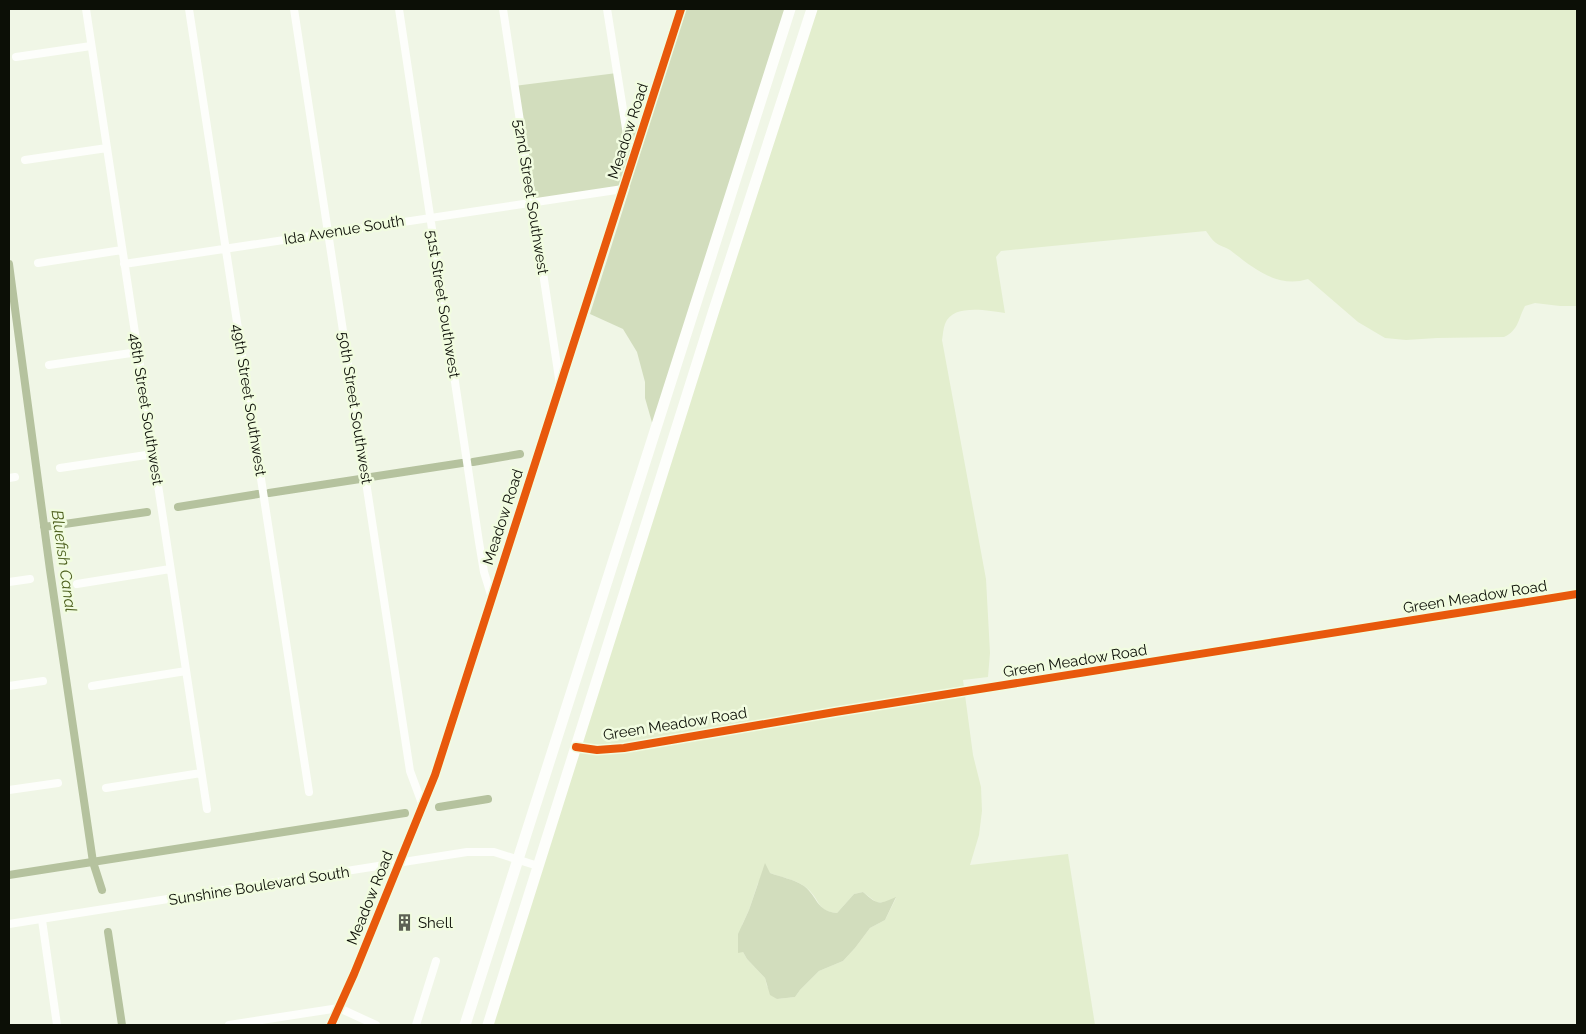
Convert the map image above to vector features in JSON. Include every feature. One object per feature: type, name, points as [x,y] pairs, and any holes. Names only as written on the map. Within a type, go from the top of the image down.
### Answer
[{"type":"highway","points":[[465,1025],[790,9]]},
{"type":"highway","points":[[488,1025],[711,319],[812,9]]},
{"type":"street","name":"48th Street Southwest","points":[[86,9],[207,809]]},
{"type":"street","name":"49th Street Southwest","points":[[189,9],[309,792]]},
{"type":"street","name":"50th Street Southwest","points":[[294,9],[410,771],[423,806]]},
{"type":"street","name":"51st Street Southwest","points":[[399,9],[479,542],[484,572],[492,598]]},
{"type":"street","name":"52nd Street Southwest","points":[[503,9],[560,386]]},
{"type":"street","points":[[607,9],[628,141],[636,150]]},
{"type":"street","name":"Meadow Road","points":[[331,1025],[400,864],[435,775],[681,9]]},
{"type":"street","points":[[16,57],[91,46]]},
{"type":"street","points":[[24,160],[106,148]]},
{"type":"street","name":"Ida Avenue South","points":[[124,264],[623,189]]},
{"type":"street","points":[[38,263],[122,250]]},
{"type":"street","points":[[50,365],[138,352]]},
{"type":"street","points":[[60,468],[153,454]]},
{"type":"street","points":[[77,584],[170,569]]},
{"type":"street","points":[[9,582],[30,579]]},
{"type":"street","name":"Green Meadow Road","points":[[576,747],[597,750],[624,748],[835,712],[1577,594]]},
{"type":"street","points":[[92,686],[186,671]]},
{"type":"street","points":[[9,686],[43,681]]},
{"type":"street","points":[[106,788],[201,773]]},
{"type":"street","points":[[9,790],[58,783]]},
{"type":"street","name":"Sunshine Boulevard South","points":[[9,924],[477,852],[494,852],[538,866]]},
{"type":"street","points":[[42,920],[57,1025]]},
{"type":"street","points":[[416,1025],[436,960]]},
{"type":"street","points":[[229,1025],[339,1008],[376,1025]]},
{"type":"green space","points":[[682,9],[786,9],[653,426],[645,398],[645,382],[637,352],[623,329],[590,314],[630,187],[532,199],[514,86],[617,73],[627,128],[646,124]]},
{"type":"green space","points":[[817,9],[1577,9],[1577,306],[1535,303],[1525,306],[1518,324],[1513,331],[1504,337],[1406,340],[1385,338],[1358,322],[1308,279],[1286,281],[1266,275],[1230,250],[1216,243],[1206,231],[1001,251],[996,257],[1005,313],[981,310],[963,311],[949,317],[945,324],[942,340],[986,579],[990,653],[988,677],[963,680],[973,755],[981,787],[982,811],[979,835],[970,865],[1068,854],[1095,1025],[492,1025],[718,311]],"holes":[[[770,873],[806,887],[814,895],[820,906],[831,912],[837,913],[854,894],[863,892],[876,902],[885,903],[896,898],[885,920],[870,928],[843,961],[819,971],[795,997],[777,999],[767,986],[765,978],[743,952],[742,925],[758,883]]]},
{"type":"green space","points":[[765,863],[770,873],[804,886],[821,906],[830,912],[837,913],[854,894],[863,892],[878,902],[896,897],[885,920],[870,928],[843,961],[819,971],[795,997],[777,999],[770,995],[765,978],[743,952],[738,953],[738,934],[749,910]]},
{"type":"waterway","name":"Bluefish Canal","points":[[9,264],[50,570],[93,862],[102,890]]},
{"type":"waterway","points":[[473,462],[520,454]]},
{"type":"waterway","points":[[371,477],[462,463]]},
{"type":"waterway","points":[[269,493],[360,479]]},
{"type":"waterway","points":[[178,507],[258,494]]},
{"type":"waterway","points":[[44,527],[147,512]]},
{"type":"waterway","points":[[439,807],[488,799]]},
{"type":"waterway","points":[[9,875],[405,813]]},
{"type":"waterway","points":[[108,932],[122,1025]]},
{"type":"cycle path","points":[[331,1025],[354,974],[435,775],[681,9]]},
{"type":"cycle path","points":[[576,747],[597,750],[624,748],[835,712],[1577,594]]},
{"type":"place","name":"Shell","points":[[404,923]]}]
